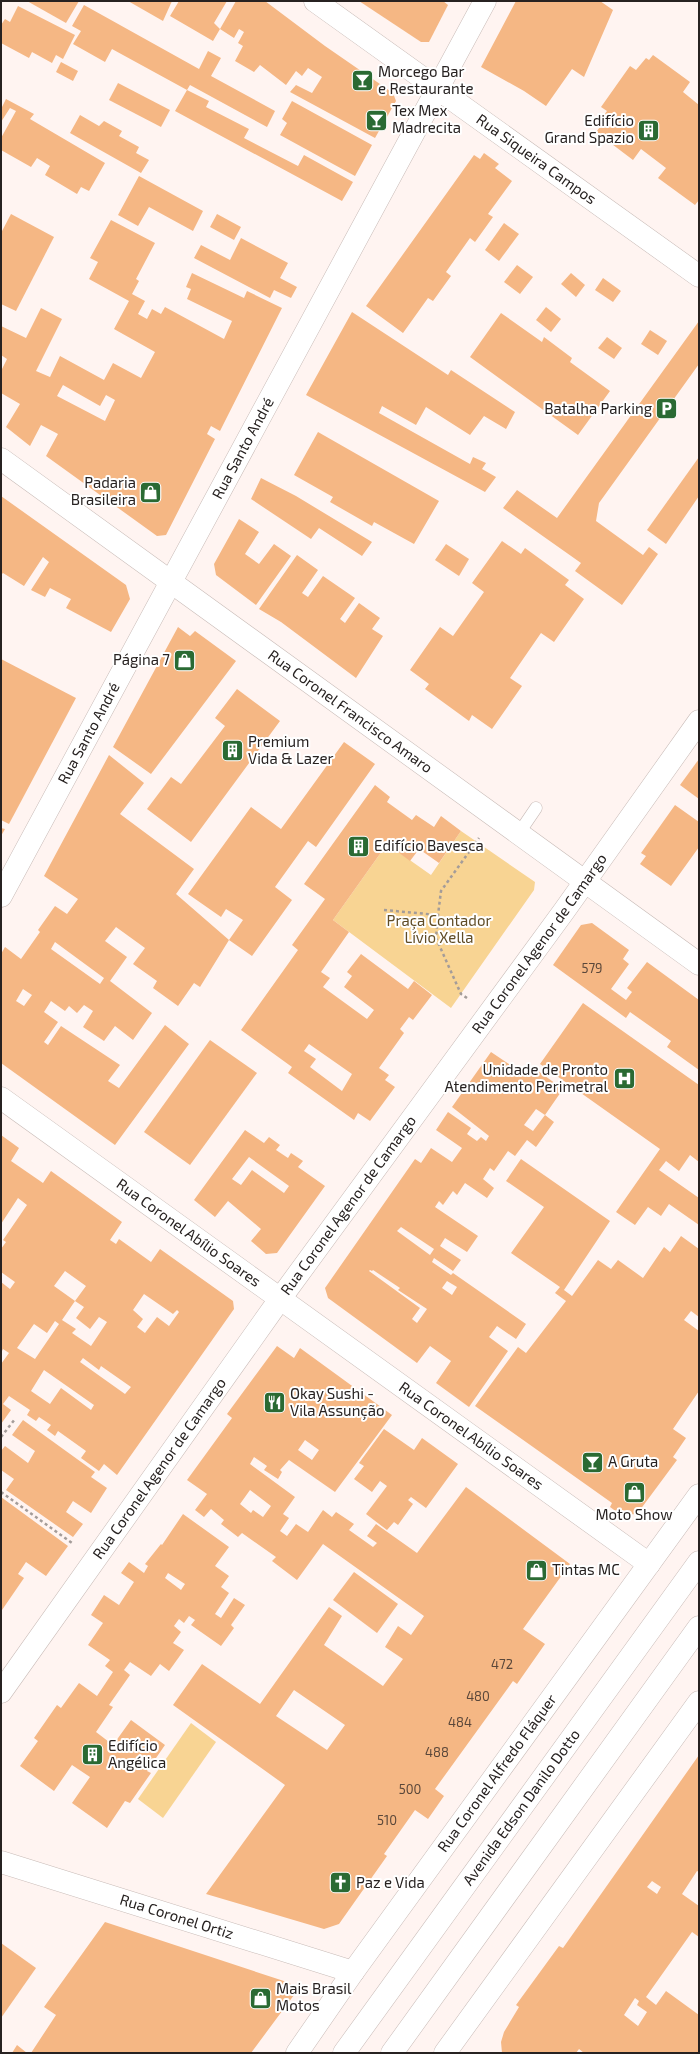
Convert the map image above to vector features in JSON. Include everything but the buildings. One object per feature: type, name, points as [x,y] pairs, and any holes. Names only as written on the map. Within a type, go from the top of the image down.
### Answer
[{"type":"main road","name":"Rua Siqueira Campos","points":[[315,1],[699,276]]},
{"type":"main road","name":"Rua Santo André","points":[[1,896],[485,1]]},
{"type":"main road","name":"Rua Coronel Francisco Amaro","points":[[1,459],[699,964]]},
{"type":"main road","name":"Rua Coronel Agenor de Camargo","points":[[1,1692],[280,1299],[585,881],[699,721]]},
{"type":"main road","name":"Rua Coronel Abílio Soares","points":[[1,1098],[649,1564]]},
{"type":"main road","name":"Rua Coronel Alfredo Fláquer","points":[[297,2053],[353,1972],[699,1495]]},
{"type":"main road","name":"Avenida Edson Danilo Dotto","points":[[344,2053],[699,1562]]},
{"type":"main road","points":[[392,2053],[699,1627]]},
{"type":"main road","points":[[445,2053],[699,1702]]},
{"type":"main road","name":"Rua Coronel Ortiz","points":[[1,1862],[353,1972]]},
{"type":"lane","points":[[519,833],[536,808]]},
{"type":"path","points":[[488,1014],[461,994],[436,938],[441,891],[494,816]]},
{"type":"path","points":[[384,910],[438,915]]},
{"type":"path","points":[[1,1437],[15,1419]]},
{"type":"path","points":[[1,1492],[96,1559]]},
{"type":"green space","name":"Praça Contador Lívio Xella","points":[[461,831],[535,882],[534,890],[451,1008],[333,920],[387,844],[431,875]]},
{"type":"green space","points":[[191,1723],[216,1742],[163,1818],[138,1799]]},
{"type":"place","name":"Morcego Bar e Restaurante","points":[[362,81]]},
{"type":"place","name":"Tex Mex Madrecita","points":[[376,120]]},
{"type":"place","name":"Edifício Grand Spazio","points":[[649,130]]},
{"type":"place","name":"Batalha Parking","points":[[667,409]]},
{"type":"place","name":"Padaria Brasileira","points":[[151,492]]},
{"type":"place","name":"Página 7","points":[[185,660]]},
{"type":"place","name":"Premium Vida & Lazer","points":[[232,751]]},
{"type":"place","name":"Edifício Bavesca","points":[[358,846]]},
{"type":"place","name":"Unidade de Pronto Atendimento Perimetral","points":[[624,1079]]},
{"type":"place","name":"Okay Sushi - Vila Assunção","points":[[275,1403]]},
{"type":"place","name":"A Gruta","points":[[592,1462]]},
{"type":"place","name":"Moto Show","points":[[634,1492]]},
{"type":"place","name":"Tintas MC","points":[[537,1570]]},
{"type":"place","name":"Edifício Angélica","points":[[93,1755]]},
{"type":"place","name":"Paz e Vida","points":[[340,1883]]},
{"type":"place","name":"Mais Brasil Motos","points":[[261,1998]]}]
